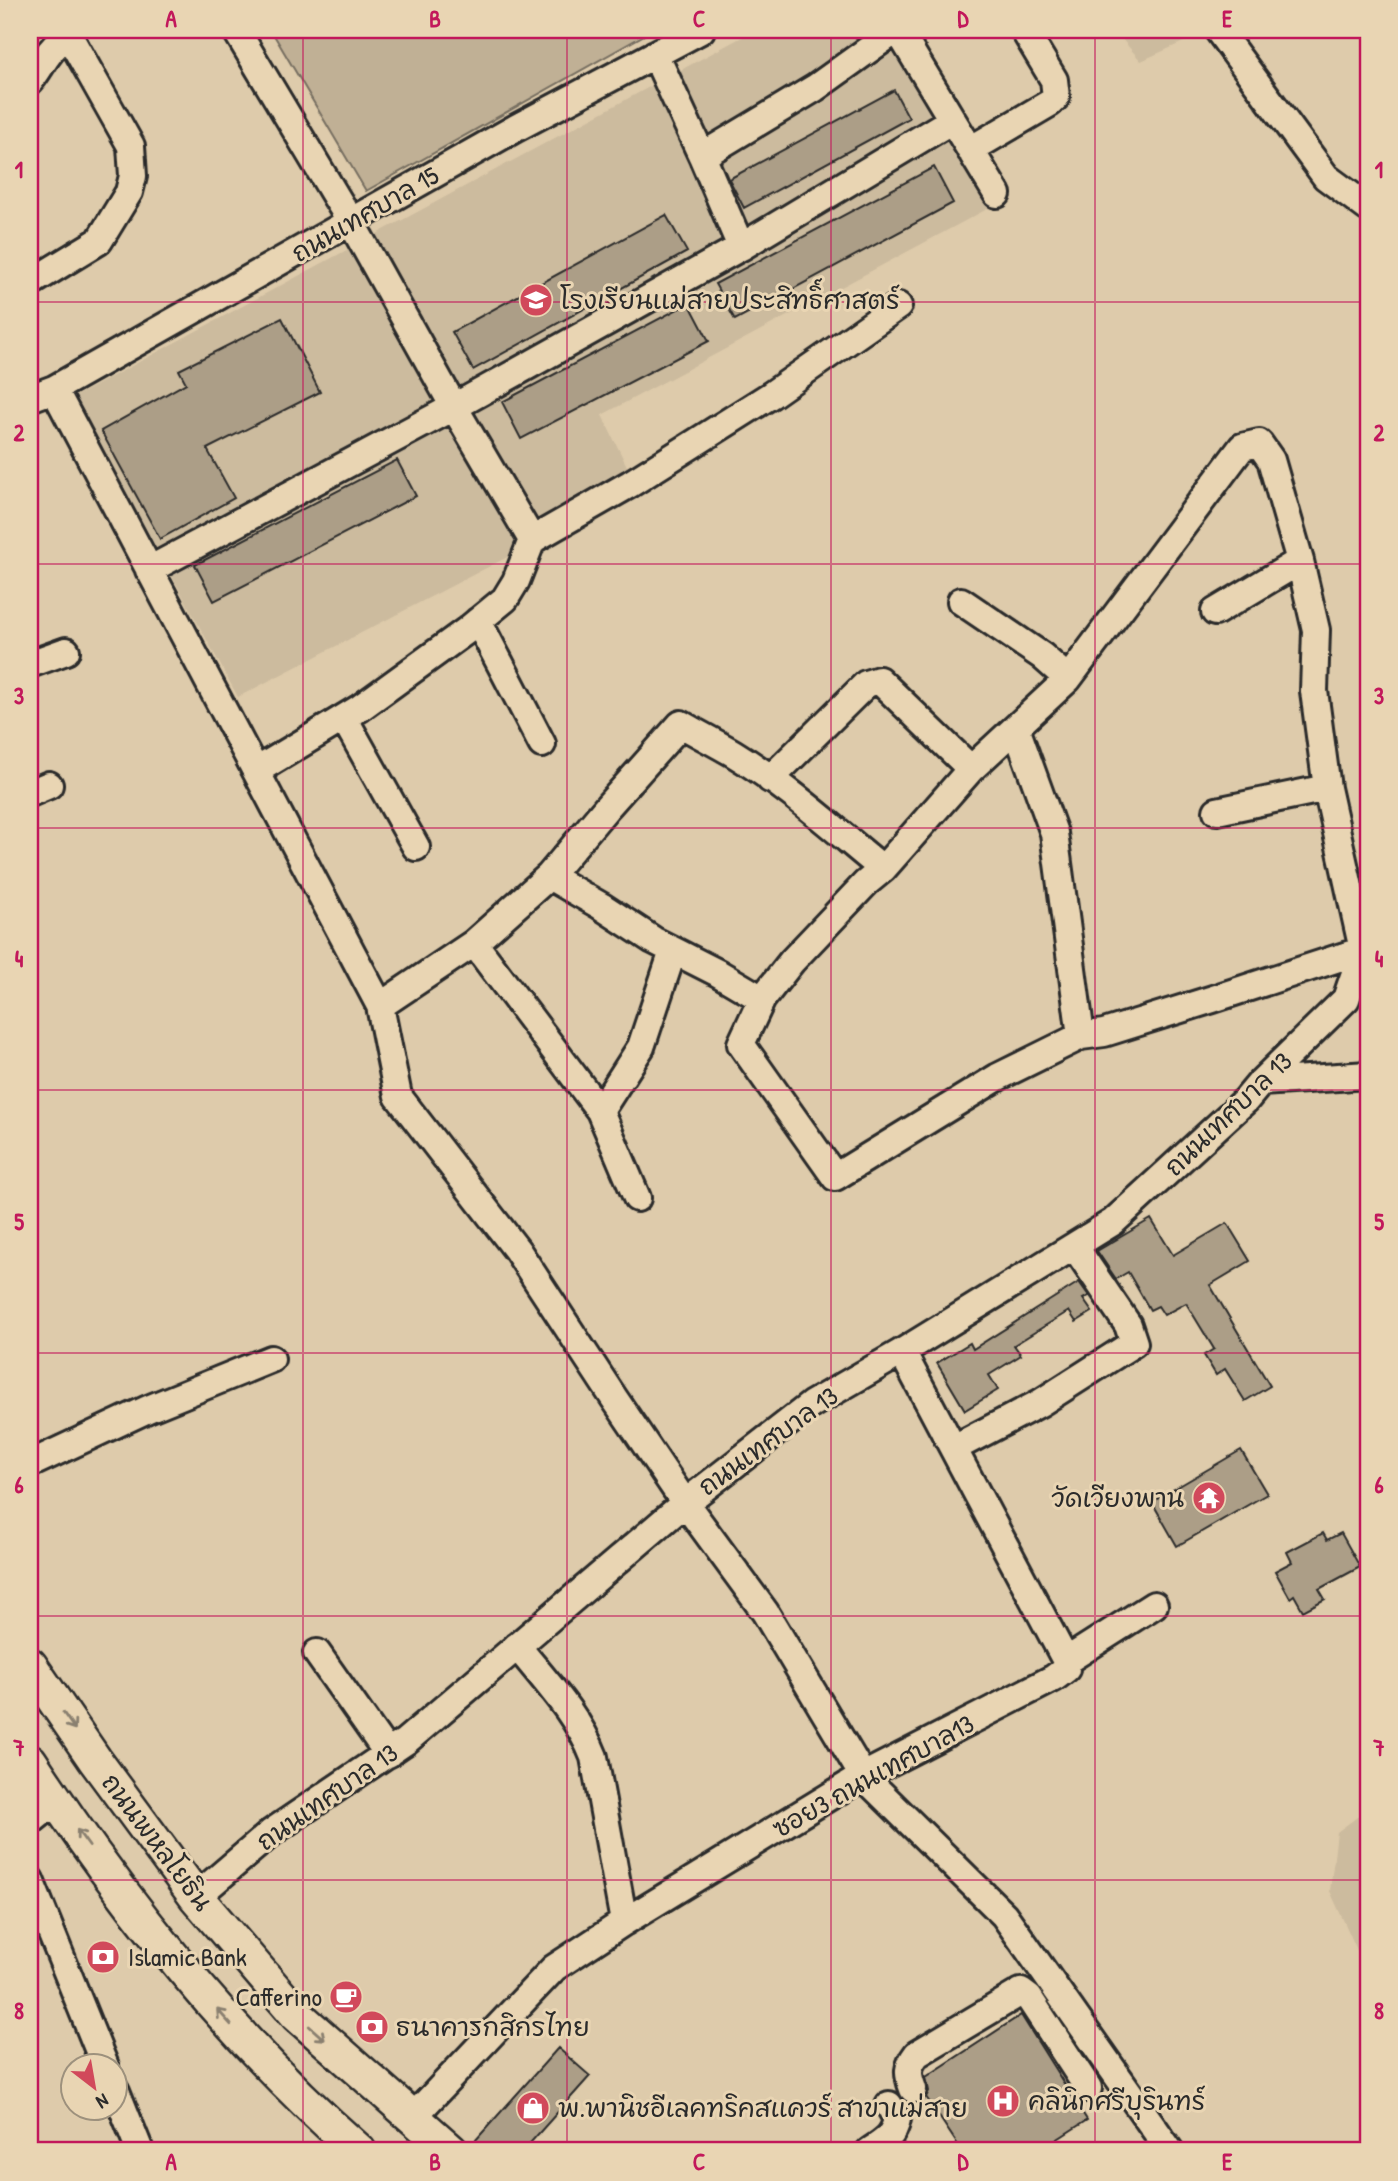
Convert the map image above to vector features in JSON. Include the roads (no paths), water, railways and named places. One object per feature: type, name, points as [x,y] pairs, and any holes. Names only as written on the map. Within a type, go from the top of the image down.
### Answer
[{"type":"main road","name":"ถนนพหลโยธิน","points":[[30,1665],[95,1760],[196,1897],[297,2015],[451,2151]]},
{"type":"main road","points":[[40,1784],[197,1986],[259,2056],[317,2115],[359,2151]]},
{"type":"street","points":[[236,30],[351,222],[532,540]]},
{"type":"street","name":"ถนนเทศบาล 15","points":[[42,393],[516,128],[701,30]]},
{"type":"street","points":[[702,156],[815,88],[897,30],[997,194]]},
{"type":"street","points":[[970,150],[1051,103],[1056,97],[1054,80],[1024,30]]},
{"type":"street","points":[[1232,34],[1326,177],[1368,208]]},
{"type":"street","points":[[30,81],[51,48],[61,41],[72,43],[131,146],[133,176],[129,192],[99,241],[30,283]]},
{"type":"street","points":[[655,54],[741,247]]},
{"type":"street","points":[[149,570],[454,407],[741,247],[952,120]]},
{"type":"street","points":[[256,771],[360,708],[478,621],[511,590],[532,540],[630,484],[771,395],[898,306]]},
{"type":"street","points":[[42,393],[149,570],[380,1006],[398,1096],[517,1250],[685,1503],[765,1612],[863,1776],[1004,1915],[1170,2151]]},
{"type":"street","points":[[1357,999],[1366,947],[1327,788],[1314,691],[1316,630],[1300,561],[1271,460],[1259,443],[1242,447],[1068,679],[971,769],[883,869],[866,883],[792,961],[762,999],[741,1044],[835,1177],[998,1077],[1081,1037],[1213,999],[1366,947]]},
{"type":"street","points":[[1215,612],[1300,561]]},
{"type":"street","points":[[961,601],[1042,656],[1068,679]]},
{"type":"street","points":[[478,621],[542,744]]},
{"type":"street","points":[[30,664],[66,651]]},
{"type":"street","points":[[770,779],[866,684],[878,680],[971,769]]},
{"type":"street","points":[[344,718],[416,847]]},
{"type":"street","points":[[380,1006],[474,943],[550,876],[681,724],[733,753],[805,804],[883,869]]},
{"type":"street","points":[[1016,728],[1054,833],[1081,1037]]},
{"type":"street","points":[[1217,811],[1327,788]]},
{"type":"street","points":[[550,876],[673,951],[762,999]]},
{"type":"street","points":[[474,943],[600,1111],[637,1198]]},
{"type":"street","points":[[600,1111],[641,1047],[673,951]]},
{"type":"street","name":"ถนนเทศบาล 13","points":[[196,1897],[272,1832],[388,1754],[685,1503],[812,1404],[1114,1222],[1246,1100],[1261,1082],[1357,999]]},
{"type":"street","points":[[1261,1082],[1368,1075]]},
{"type":"street","points":[[954,1448],[1040,1403],[1134,1343],[1128,1325],[1075,1247]]},
{"type":"street","points":[[902,1352],[1066,1661]]},
{"type":"street","points":[[30,1464],[148,1409],[271,1359]]},
{"type":"street","name":"ซอย3 ถนนเทศบาล13","points":[[412,2118],[554,1968],[624,1922],[863,1776],[1054,1678],[1066,1669],[1066,1661],[1154,1605]]},
{"type":"street","points":[[517,1646],[579,1724],[591,1748],[624,1922]]},
{"type":"street","points":[[317,1653],[388,1754]]},
{"type":"street","points":[[30,1822],[40,1784]]},
{"type":"street","points":[[30,1880],[99,2052]]},
{"type":"street","points":[[913,2089],[908,2076],[908,2065],[918,2054],[1021,1992],[1029,1998],[1088,2088]]},
{"type":"street","points":[[870,2151],[887,2141],[895,2130],[897,2119],[889,2105]]},
{"type":"street","points":[[128,2122],[140,2151]]},
{"type":"place","name":"โรงเรียนแม่สายประสิทธิ์ศาสตร์","points":[[536,300]]},
{"type":"place","name":"วัดเวียงพาน","points":[[1209,1498]]},
{"type":"place","name":"Islamic Bank","points":[[103,1957]]},
{"type":"place","name":"Cafferino","points":[[346,1997]]},
{"type":"place","name":"ธนาคารกสิกรไทย","points":[[372,2027]]},
{"type":"place","name":"คลินิกศรีบุรินทร์","points":[[1003,2101]]},
{"type":"place","name":"พ.พานิชอีเลคทริคสแควร์ สาขาแม่สาย","points":[[533,2108]]}]
